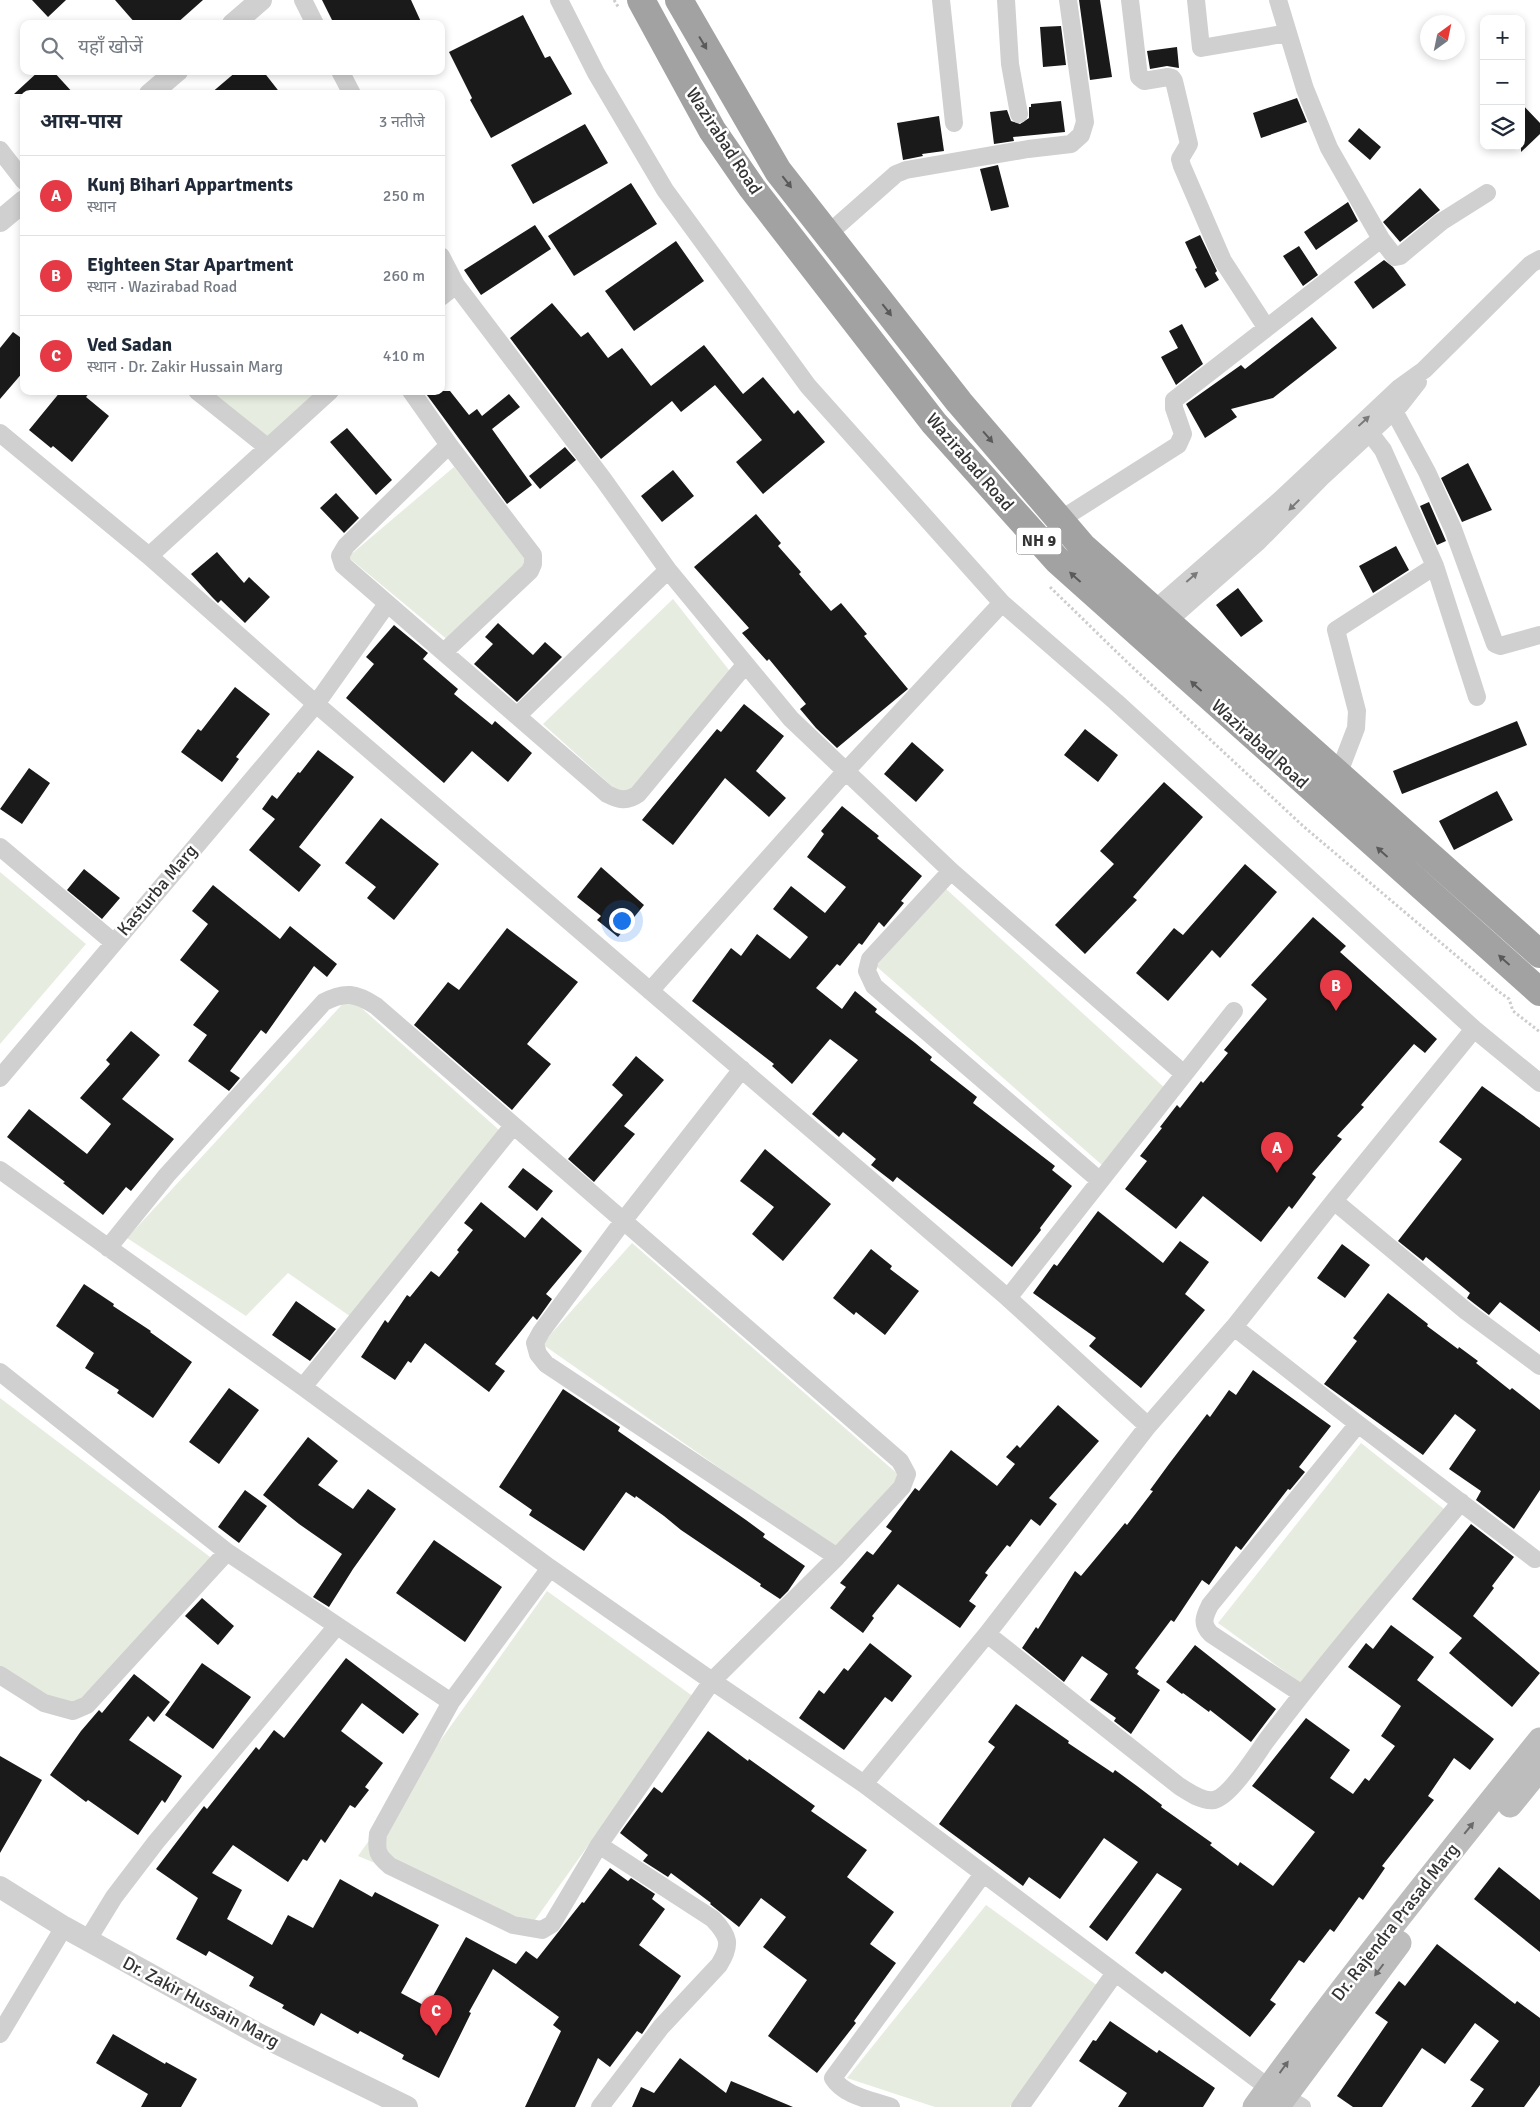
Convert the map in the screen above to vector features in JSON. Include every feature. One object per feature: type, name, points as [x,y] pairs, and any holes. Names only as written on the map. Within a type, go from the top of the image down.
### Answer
[{"type":"highway","name":"Wazirabad Road","points":[[641,0],[712,130],[747,181],[934,423],[1057,560],[1540,992]]},
{"type":"highway","name":"Wazirabad Road","points":[[680,0],[778,171],[959,402],[1083,547],[1162,615],[1338,775],[1537,944]]},
{"type":"main road","name":"Dr. Rajendra Prasad Marg","points":[[1277,2101],[1387,1930],[1540,1740]]},
{"type":"main road","name":"Dr. Rajendra Prasad Marg","points":[[1277,2101],[1401,1940],[1540,1768]]},
{"type":"street","points":[[238,20],[261,0]]},
{"type":"street","points":[[303,0],[313,20]]},
{"type":"street","points":[[559,0],[596,73],[664,190],[796,370],[814,393],[1002,603],[1116,702],[1474,1029],[1540,1083]]},
{"type":"street","points":[[941,0],[954,123]]},
{"type":"street","points":[[1006,0],[1010,64],[1019,114]]},
{"type":"street","points":[[828,234],[896,174],[906,170],[1028,149],[1071,144],[1081,135],[1085,122],[1068,0]]},
{"type":"street","points":[[1130,0],[1139,77],[1144,81],[1168,77],[1174,81],[1189,144],[1180,160],[1182,166],[1223,261],[1266,327]]},
{"type":"street","points":[[1196,0],[1201,48],[1288,33]]},
{"type":"street","points":[[1278,0],[1305,89],[1329,148],[1381,239],[1395,257],[1400,256],[1441,222],[1487,193]]},
{"type":"street","points":[[155,90],[172,75]]},
{"type":"street","points":[[342,75],[350,90]]},
{"type":"street","points":[[0,150],[20,175]]},
{"type":"street","points":[[0,221],[20,204]]},
{"type":"street","points":[[1060,520],[1178,445],[1183,434],[1174,408],[1174,400],[1381,239]]},
{"type":"street","points":[[1162,615],[1399,388],[1424,370],[1531,264],[1540,258]]},
{"type":"street","points":[[445,264],[456,285],[603,479],[668,570],[791,719],[951,871],[1184,1074]]},
{"type":"street","points":[[445,294],[456,285]]},
{"type":"street","points":[[1162,615],[1258,542],[1394,410],[1417,384],[1424,370]]},
{"type":"street","points":[[202,395],[266,447]]},
{"type":"street","points":[[149,556],[266,447],[325,395]]},
{"type":"street","points":[[414,395],[448,445],[533,555],[533,564],[530,571],[444,652]]},
{"type":"street","points":[[1394,410],[1427,472],[1453,529],[1496,644],[1500,646],[1540,635]]},
{"type":"street","points":[[1370,433],[1383,450],[1435,566],[1477,697]]},
{"type":"street","points":[[3,441],[149,556],[316,704],[1008,1298],[1148,1426]]},
{"type":"street","points":[[448,445],[346,546],[340,556],[343,565],[607,794],[620,800],[630,799],[638,794],[745,665]]},
{"type":"street","points":[[1321,798],[1338,775],[1356,728],[1357,711],[1336,630],[1435,566]]},
{"type":"street","points":[[517,716],[668,570]]},
{"type":"street","points":[[650,991],[845,772],[1002,603]]},
{"type":"street","name":"Kasturba Marg","points":[[0,1078],[316,704],[387,604]]},
{"type":"street","points":[[0,846],[113,942]]},
{"type":"street","points":[[951,871],[870,959],[867,971],[874,986],[1098,1180]]},
{"type":"street","points":[[108,1248],[173,1168],[324,1002],[334,997],[349,994],[363,998],[376,1006],[900,1462],[907,1474],[902,1487],[836,1557],[712,1681],[599,1845],[552,1924],[542,1930],[514,1925],[390,1866],[379,1856],[377,1846],[378,1834],[451,1702],[550,1568]]},
{"type":"street","points":[[1008,1298],[1098,1180],[1234,1011]]},
{"type":"street","points":[[864,1784],[987,1634],[1148,1426],[1234,1327],[1474,1029]]},
{"type":"street","points":[[742,1068],[624,1220],[540,1332],[535,1343],[538,1354],[546,1364],[836,1557]]},
{"type":"street","points":[[303,1387],[513,1126]]},
{"type":"street","points":[[0,1170],[303,1387],[550,1568],[864,1784],[1115,1973],[1277,2101]]},
{"type":"street","points":[[1334,1201],[1466,1312],[1540,1366]]},
{"type":"street","points":[[1234,1327],[1535,1558]]},
{"type":"street","points":[[0,1372],[227,1552],[336,1627],[451,1702]]},
{"type":"street","points":[[1302,1694],[1211,1634],[1206,1628],[1204,1621],[1210,1606],[1358,1424]]},
{"type":"street","points":[[987,1634],[1179,1786],[1196,1797],[1214,1800],[1225,1794],[1302,1694],[1461,1502]]},
{"type":"street","points":[[0,1674],[44,1704],[73,1711],[87,1705],[227,1552]]},
{"type":"street","points":[[87,1941],[114,1897],[156,1842],[336,1627]]},
{"type":"street","points":[[599,1845],[713,1919],[723,1930],[728,1942],[725,1954],[719,1965],[661,2027],[600,2107]]},
{"type":"street","points":[[891,2107],[845,2090],[838,2086],[833,2078],[983,1874]]},
{"type":"street","name":"Dr. Zakir Hussain Marg","points":[[0,1887],[87,1941],[260,2035],[407,2107]]},
{"type":"street","points":[[0,2034],[64,1927]]},
{"type":"street","points":[[1020,2107],[1115,1973]]},
{"type":"shaded area","points":[[216,395],[320,395],[268,441]]},
{"type":"shaded area","points":[[454,467],[536,570],[449,641],[348,557]]},
{"type":"shaded area","points":[[673,599],[736,679],[626,799],[543,724]]},
{"type":"shaded area","points":[[0,872],[86,944],[0,1044]]},
{"type":"shaded area","points":[[945,888],[1167,1090],[1102,1165],[876,966]]},
{"type":"shaded area","points":[[349,997],[507,1137],[354,1319],[288,1273],[246,1316],[127,1238]]},
{"type":"shaded area","points":[[632,1243],[900,1476],[840,1552],[542,1344]]},
{"type":"shaded area","points":[[0,1398],[218,1563],[70,1717],[0,1669]]},
{"type":"shaded area","points":[[1361,1443],[1444,1509],[1305,1686],[1218,1623]]},
{"type":"shaded area","points":[[547,1591],[694,1697],[530,1927],[358,1856]]},
{"type":"shaded area","points":[[986,1905],[1098,1986],[1010,2107],[935,2107],[847,2078]]},
{"type":"building","points":[[32,0],[66,0],[48,17]]},
{"type":"building","points":[[115,0],[203,0],[180,20],[132,20]]},
{"type":"building","points":[[322,0],[411,0],[420,20],[332,20]]},
{"type":"building","points":[[1079,0],[1100,0],[1112,77],[1090,80]]},
{"type":"building","points":[[523,15],[545,58],[550,56],[572,94],[491,138],[470,100],[472,98],[449,52]]},
{"type":"building","points":[[1061,26],[1066,65],[1043,67],[1040,27]]},
{"type":"building","points":[[1177,47],[1179,68],[1167,66],[1150,69],[1147,51]]},
{"type":"building","points":[[35,75],[57,75],[70,90],[20,90],[20,94],[14,94]]},
{"type":"building","points":[[232,75],[266,75],[278,90],[215,90]]},
{"type":"building","points":[[1297,98],[1307,122],[1261,138],[1253,113]]},
{"type":"building","points":[[1061,101],[1065,132],[1013,137],[1014,141],[994,144],[990,112],[1007,110],[1011,121],[1020,124],[1029,118],[1029,107],[1031,107],[1031,104]]},
{"type":"building","points":[[1525,107],[1540,123],[1540,134],[1525,148]]},
{"type":"building","points":[[939,116],[944,151],[922,154],[923,156],[903,160],[897,123]]},
{"type":"building","points":[[585,124],[608,163],[533,204],[511,165]]},
{"type":"building","points":[[1359,128],[1381,147],[1370,160],[1348,141]]},
{"type":"building","points":[[998,165],[1009,207],[991,211],[980,169]]},
{"type":"building","points":[[631,183],[657,224],[574,276],[548,236]]},
{"type":"building","points":[[1420,188],[1440,210],[1400,242],[1383,222]]},
{"type":"building","points":[[1348,202],[1358,221],[1316,250],[1304,232]]},
{"type":"building","points":[[535,225],[551,249],[481,295],[464,270]]},
{"type":"building","points":[[1200,235],[1217,271],[1215,273],[1219,280],[1205,288],[1195,269],[1197,268],[1185,242]]},
{"type":"building","points":[[676,241],[704,281],[634,331],[605,291]]},
{"type":"building","points":[[1299,246],[1318,275],[1303,286],[1283,256]]},
{"type":"building","points":[[1384,260],[1393,267],[1406,285],[1373,309],[1354,282]]},
{"type":"building","points":[[552,303],[581,337],[588,332],[608,358],[622,348],[651,386],[704,345],[743,394],[763,377],[794,414],[798,410],[825,442],[763,494],[736,462],[762,440],[715,385],[681,412],[672,401],[601,459],[510,338]]},
{"type":"building","points":[[1312,317],[1337,348],[1273,398],[1231,409],[1237,417],[1205,438],[1186,404],[1241,365],[1245,369]]},
{"type":"building","points":[[1182,324],[1203,364],[1176,385],[1161,357],[1178,348],[1169,331]]},
{"type":"building","points":[[13,332],[20,337],[20,376],[0,399],[0,348]]},
{"type":"building","points":[[445,391],[450,391],[469,415],[477,409],[482,416],[509,394],[520,407],[492,429],[532,485],[507,504],[427,395],[445,395]]},
{"type":"building","points":[[58,395],[88,395],[86,397],[109,416],[72,462],[29,430]]},
{"type":"building","points":[[347,428],[392,480],[376,495],[330,442]]},
{"type":"building","points":[[565,447],[576,460],[540,489],[529,476]]},
{"type":"building","points":[[1468,463],[1492,510],[1462,522],[1441,478]]},
{"type":"building","points":[[673,470],[694,496],[662,522],[641,496]]},
{"type":"building","points":[[336,493],[359,518],[344,533],[320,508]]},
{"type":"building","points":[[1429,502],[1446,541],[1437,545],[1420,506]]},
{"type":"building","points":[[756,514],[781,543],[778,546],[801,572],[799,574],[831,611],[841,603],[867,634],[864,636],[908,689],[837,748],[800,709],[806,704],[769,659],[767,661],[742,633],[749,628],[694,567]]},
{"type":"building","points":[[1396,546],[1409,570],[1373,593],[1359,566]]},
{"type":"building","points":[[217,552],[244,583],[249,577],[270,597],[245,623],[221,600],[218,603],[191,574]]},
{"type":"building","points":[[1238,588],[1263,621],[1241,637],[1216,605]]},
{"type":"building","points":[[498,623],[533,655],[545,642],[562,657],[517,702],[474,664],[493,644],[485,637]]},
{"type":"building","points":[[394,625],[428,653],[423,659],[458,689],[454,694],[492,725],[495,721],[532,753],[508,782],[472,751],[444,783],[346,698],[374,664],[366,657]]},
{"type":"building","points":[[235,687],[270,714],[236,757],[239,759],[222,782],[181,752],[198,729],[201,731]]},
{"type":"building","points":[[744,704],[784,736],[756,771],[786,798],[769,817],[725,778],[673,845],[642,820],[717,729],[721,732]]},
{"type":"building","points":[[1517,721],[1527,745],[1402,794],[1393,771]]},
{"type":"building","points":[[1085,729],[1118,755],[1098,782],[1064,755]]},
{"type":"building","points":[[912,742],[944,770],[916,802],[884,774]]},
{"type":"building","points":[[318,750],[354,777],[299,847],[321,865],[299,892],[249,850],[275,819],[262,809],[272,795],[277,799]]},
{"type":"building","points":[[29,768],[50,783],[22,824],[0,809]]},
{"type":"building","points":[[1164,782],[1203,817],[1133,897],[1137,900],[1085,954],[1055,925],[1114,864],[1100,851]]},
{"type":"building","points":[[1497,791],[1513,820],[1454,850],[1439,821]]},
{"type":"building","points":[[842,806],[879,836],[877,838],[922,876],[901,901],[904,903],[884,927],[879,922],[862,945],[859,943],[840,966],[837,964],[816,988],[842,1009],[855,991],[877,1009],[875,1012],[932,1057],[930,1060],[977,1097],[973,1103],[1055,1166],[1052,1170],[1072,1186],[1012,1267],[897,1177],[893,1182],[871,1165],[876,1159],[843,1132],[839,1137],[812,1114],[858,1060],[830,1039],[792,1084],[772,1066],[774,1064],[692,1001],[731,948],[741,956],[757,934],[790,959],[808,937],[773,909],[791,886],[825,913],[846,887],[807,857],[824,834],[821,831]]},
{"type":"building","points":[[381,818],[439,864],[394,920],[367,898],[376,887],[345,863]]},
{"type":"building","points":[[1245,864],[1277,892],[1220,958],[1212,950],[1168,1001],[1136,973],[1174,928],[1183,935]]},
{"type":"building","points":[[601,867],[644,905],[618,937],[597,920],[601,916],[577,897]]},
{"type":"building","points":[[84,869],[120,898],[102,919],[67,890]]},
{"type":"building","points":[[213,885],[280,939],[290,926],[337,964],[327,977],[314,966],[266,1034],[261,1030],[230,1071],[240,1078],[229,1091],[188,1061],[207,1035],[193,1025],[219,991],[180,960],[208,924],[192,911]]},
{"type":"building","points":[[1313,917],[1346,946],[1340,952],[1437,1039],[1425,1053],[1414,1044],[1361,1105],[1364,1107],[1337,1136],[1342,1139],[1312,1174],[1316,1177],[1292,1209],[1289,1206],[1261,1242],[1203,1196],[1176,1229],[1125,1189],[1147,1161],[1140,1156],[1162,1128],[1160,1127],[1177,1105],[1180,1108],[1201,1081],[1203,1083],[1228,1053],[1224,1050],[1267,999],[1251,985]]},
{"type":"building","points":[[507,928],[578,982],[527,1044],[551,1064],[512,1110],[414,1025],[448,982],[459,990]]},
{"type":"building","points":[[131,1031],[160,1055],[122,1099],[174,1139],[131,1191],[126,1187],[103,1215],[63,1183],[65,1182],[7,1137],[29,1109],[87,1154],[111,1124],[80,1098],[110,1064],[106,1060]]},
{"type":"building","points":[[636,1056],[664,1080],[624,1126],[635,1134],[594,1182],[568,1159],[623,1095],[612,1085]]},
{"type":"building","points":[[1482,1086],[1540,1128],[1540,1332],[1500,1302],[1489,1315],[1467,1298],[1470,1293],[1426,1257],[1423,1261],[1398,1241],[1462,1159],[1439,1142]]},
{"type":"building","points":[[765,1149],[831,1204],[783,1261],[752,1234],[774,1207],[740,1181]]},
{"type":"building","points":[[523,1168],[553,1191],[537,1211],[508,1187]]},
{"type":"building","points":[[481,1202],[525,1238],[542,1217],[582,1251],[546,1294],[552,1299],[537,1320],[533,1316],[495,1364],[505,1371],[489,1392],[425,1343],[411,1363],[408,1361],[395,1380],[361,1357],[385,1320],[388,1323],[407,1295],[410,1297],[431,1271],[439,1277],[459,1252],[457,1250],[473,1230],[464,1223]]},
{"type":"building","points":[[1098,1211],[1163,1263],[1180,1241],[1209,1262],[1185,1294],[1205,1310],[1141,1388],[1089,1346],[1096,1338],[1033,1293],[1054,1264],[1057,1266]]},
{"type":"building","points":[[1342,1244],[1370,1265],[1345,1298],[1317,1278]]},
{"type":"building","points":[[871,1249],[892,1266],[890,1269],[919,1291],[885,1335],[856,1312],[854,1315],[833,1298]]},
{"type":"building","points":[[84,1284],[192,1362],[153,1418],[117,1393],[119,1390],[85,1368],[94,1353],[56,1326]]},
{"type":"building","points":[[1388,1293],[1428,1324],[1427,1326],[1478,1361],[1476,1363],[1510,1390],[1512,1388],[1540,1410],[1540,1490],[1514,1529],[1476,1500],[1481,1491],[1449,1469],[1476,1430],[1455,1414],[1423,1455],[1324,1384],[1357,1341],[1353,1338]]},
{"type":"building","points":[[296,1301],[336,1329],[310,1361],[272,1335]]},
{"type":"building","points":[[1253,1370],[1331,1426],[1299,1467],[1305,1472],[1290,1490],[1288,1489],[1241,1550],[1236,1546],[1209,1585],[1202,1580],[1174,1622],[1171,1620],[1135,1668],[1139,1671],[1137,1674],[1160,1690],[1131,1734],[1114,1721],[1116,1718],[1090,1700],[1108,1674],[1082,1656],[1064,1682],[1022,1648],[1036,1627],[1038,1629],[1075,1571],[1081,1576],[1125,1523],[1127,1525],[1153,1491],[1150,1490],[1207,1414],[1210,1417],[1229,1390],[1236,1395]]},
{"type":"building","points":[[229,1388],[259,1410],[219,1464],[189,1442]]},
{"type":"building","points":[[563,1389],[620,1427],[618,1431],[746,1520],[765,1534],[763,1537],[805,1566],[788,1591],[780,1599],[636,1496],[635,1498],[626,1492],[584,1551],[529,1515],[532,1510],[499,1487]]},
{"type":"building","points":[[1058,1405],[1099,1441],[1049,1498],[1057,1504],[1040,1526],[1031,1519],[1010,1547],[1007,1545],[985,1573],[988,1575],[969,1601],[976,1606],[960,1628],[898,1584],[872,1616],[874,1618],[863,1633],[830,1608],[846,1587],[840,1583],[867,1551],[873,1555],[892,1531],[886,1527],[915,1488],[919,1491],[951,1450],[997,1486],[1015,1464],[1006,1457],[1017,1445],[1020,1448]]},
{"type":"building","points":[[308,1437],[338,1461],[318,1485],[353,1509],[368,1489],[396,1509],[353,1569],[329,1607],[313,1597],[342,1554],[299,1524],[263,1495]]},
{"type":"building","points":[[245,1490],[267,1506],[239,1543],[218,1527]]},
{"type":"building","points":[[1471,1524],[1514,1557],[1492,1586],[1494,1588],[1473,1616],[1540,1673],[1512,1707],[1449,1653],[1462,1638],[1412,1599]]},
{"type":"building","points":[[434,1540],[502,1587],[465,1642],[396,1593]]},
{"type":"building","points":[[202,1598],[234,1626],[218,1645],[185,1616]]},
{"type":"building","points":[[1391,1625],[1434,1657],[1417,1680],[1494,1739],[1470,1770],[1454,1758],[1428,1796],[1434,1800],[1382,1866],[1385,1868],[1363,1900],[1359,1897],[1334,1932],[1330,1929],[1304,1963],[1299,1960],[1270,2000],[1276,2004],[1250,2037],[1165,1971],[1162,1974],[1135,1953],[1182,1889],[1157,1873],[1107,1941],[1089,1927],[1138,1862],[1104,1838],[1060,1899],[1029,1877],[1023,1886],[939,1824],[995,1747],[988,1742],[1016,1704],[1069,1741],[1068,1743],[1113,1773],[1115,1770],[1137,1786],[1162,1805],[1161,1807],[1212,1843],[1210,1845],[1238,1866],[1240,1862],[1273,1886],[1315,1832],[1252,1786],[1306,1718],[1350,1750],[1330,1778],[1353,1794],[1365,1778],[1369,1781],[1395,1746],[1381,1736],[1401,1706],[1348,1667],[1366,1643],[1373,1649]]},
{"type":"building","points":[[870,1643],[912,1676],[892,1702],[885,1697],[844,1750],[799,1718],[819,1690],[824,1694],[844,1668],[848,1671]]},
{"type":"building","points":[[1195,1645],[1276,1709],[1251,1742],[1210,1710],[1209,1712],[1166,1682]]},
{"type":"building","points":[[346,1658],[419,1714],[403,1734],[362,1703],[341,1731],[383,1763],[365,1787],[369,1790],[355,1808],[350,1805],[325,1843],[321,1839],[307,1861],[303,1859],[288,1882],[233,1845],[212,1873],[242,1890],[227,1919],[272,1945],[288,1915],[313,1928],[340,1879],[372,1897],[375,1892],[439,1925],[401,1993],[427,2007],[466,1937],[516,1964],[526,1951],[537,1959],[582,1902],[584,1903],[610,1868],[628,1881],[631,1878],[655,1894],[652,1899],[665,1909],[639,1945],[681,1976],[642,2034],[637,2031],[610,2067],[598,2058],[575,2107],[525,2107],[561,2031],[553,2025],[559,2017],[493,1969],[469,2012],[471,2013],[439,2078],[402,2059],[404,2055],[360,2031],[358,2034],[321,2013],[314,2026],[282,2008],[284,2005],[249,1986],[254,1977],[209,1951],[206,1956],[176,1939],[198,1898],[156,1869],[204,1806],[207,1809],[256,1747],[259,1750],[274,1730],[284,1738]]},
{"type":"building","points":[[202,1663],[251,1697],[213,1749],[165,1715]]},
{"type":"building","points":[[134,1674],[170,1702],[154,1722],[148,1716],[129,1740],[182,1776],[165,1803],[162,1800],[138,1835],[88,1800],[86,1802],[50,1775],[81,1731],[99,1710],[102,1713]]},
{"type":"building","points":[[708,1731],[748,1761],[749,1759],[815,1806],[811,1811],[867,1850],[847,1877],[894,1912],[870,1944],[896,1963],[854,2021],[856,2023],[817,2073],[768,2036],[807,1980],[763,1947],[786,1917],[761,1898],[739,1927],[671,1873],[668,1877],[643,1861],[648,1855],[620,1833],[654,1787],[662,1793]]},
{"type":"building","points":[[0,1756],[42,1780],[0,1853]]},
{"type":"building","points":[[1499,1867],[1540,1900],[1540,1952],[1474,1899]]},
{"type":"building","points":[[1437,1944],[1515,2004],[1517,2001],[1540,2018],[1540,2085],[1524,2107],[1471,2107],[1484,2089],[1470,2080],[1499,2041],[1475,2023],[1445,2064],[1422,2048],[1382,2107],[1353,2107],[1337,2096],[1388,2022],[1375,2013],[1399,1981],[1405,1986]]},
{"type":"building","points":[[1110,2021],[1157,2053],[1159,2050],[1215,2088],[1203,2107],[1118,2107],[1127,2093],[1079,2061],[1093,2040],[1096,2041]]},
{"type":"building","points":[[113,2034],[165,2064],[166,2062],[197,2079],[181,2107],[141,2107],[148,2094],[96,2063]]},
{"type":"building","points":[[680,2058],[726,2093],[731,2081],[793,2107],[632,2107],[641,2087],[654,2093]]},
{"type":"place","name":"Eighteen Star Apartment","points":[[1336,1011]]},
{"type":"place","name":"Kunj Bihari Appartments","points":[[1277,1173]]},
{"type":"place","name":"Ved Sadan","points":[[436,2036]]}]
